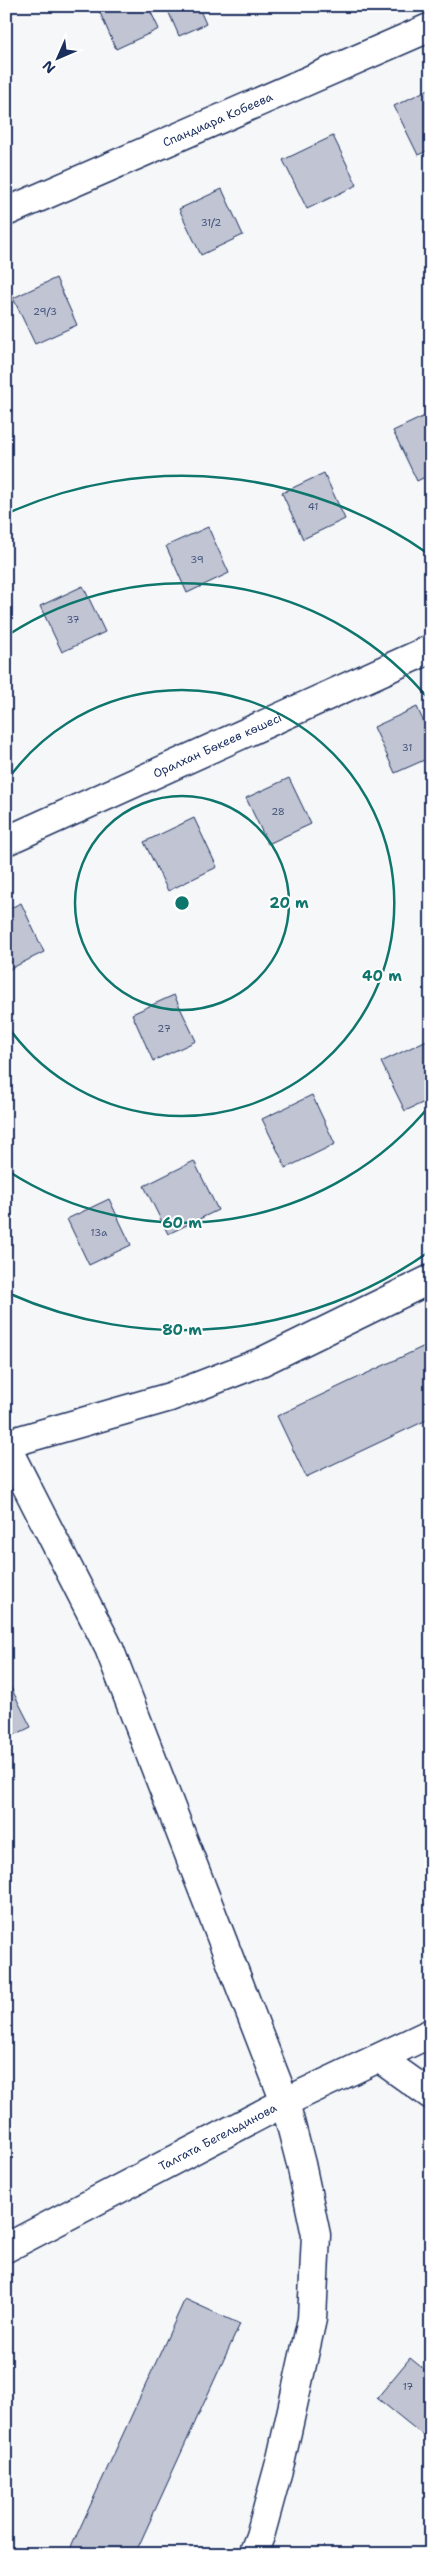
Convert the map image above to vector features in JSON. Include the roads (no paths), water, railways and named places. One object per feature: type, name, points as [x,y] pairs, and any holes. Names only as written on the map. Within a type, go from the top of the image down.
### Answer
[{"type":"street","name":"Спандиара Кобеева","points":[[6,212],[431,27]]},
{"type":"street","name":"Оралхан Бөкеев көшесі","points":[[6,841],[431,649]]},
{"type":"street","points":[[253,2554],[282,2459],[312,2319],[316,2235],[301,2164],[285,2102],[109,1648],[6,1445],[170,1397],[261,1362],[431,1279]]},
{"type":"street","name":"Талгата Бегельдинова","points":[[6,2248],[285,2102],[431,2033]]},
{"type":"street","points":[[379,2058],[431,2095]]}]
